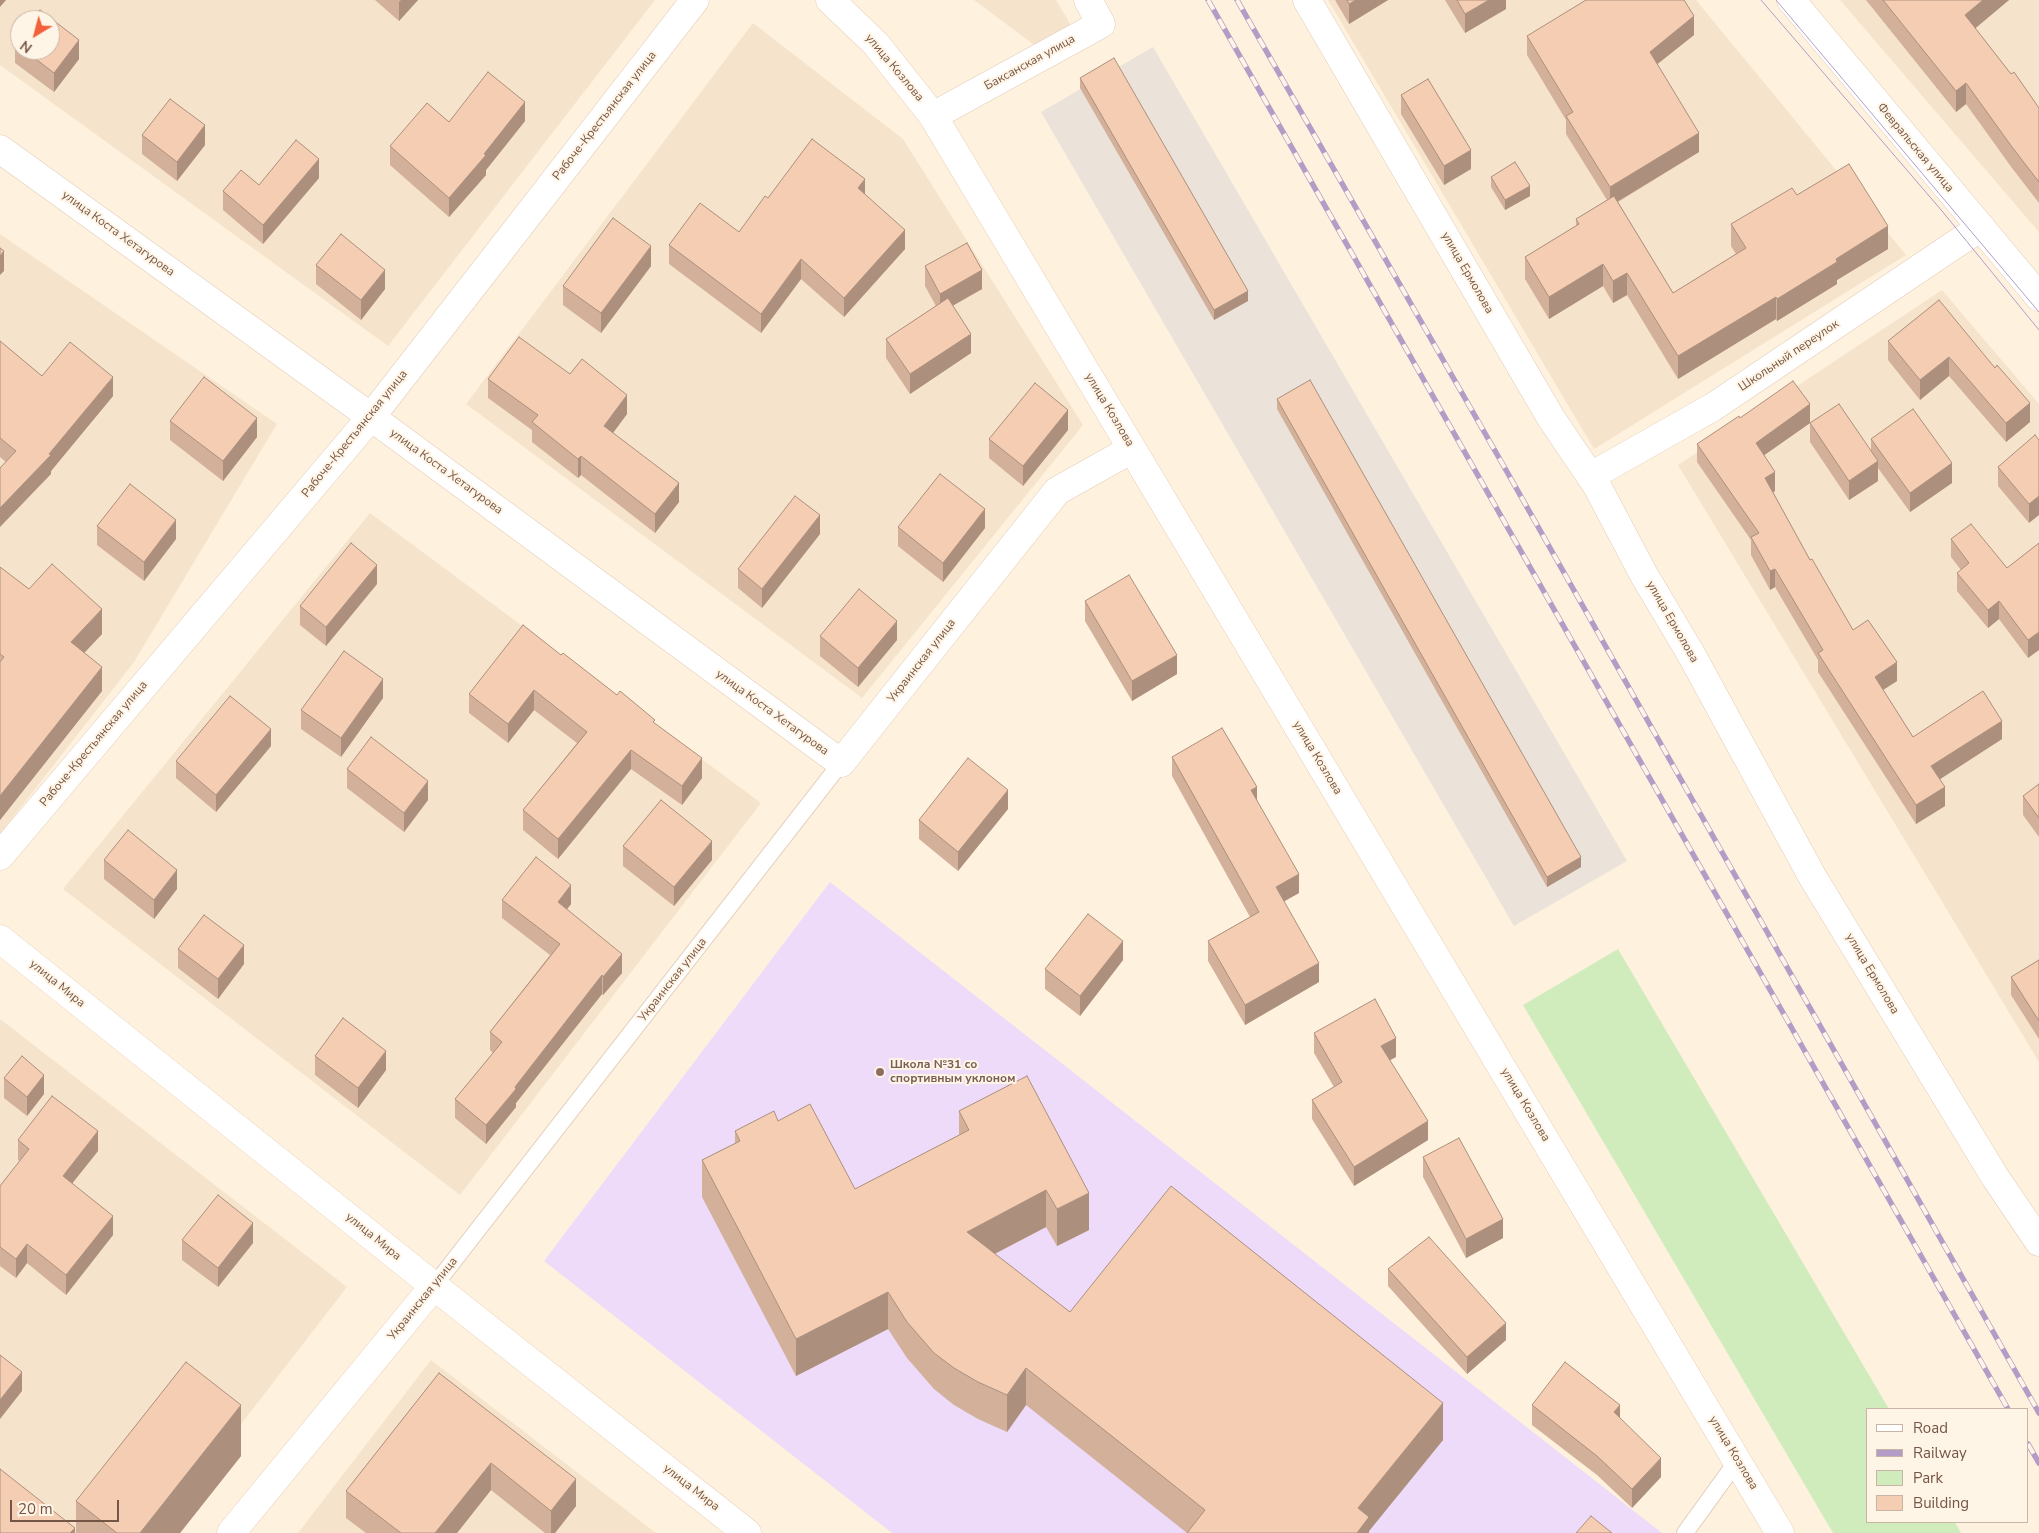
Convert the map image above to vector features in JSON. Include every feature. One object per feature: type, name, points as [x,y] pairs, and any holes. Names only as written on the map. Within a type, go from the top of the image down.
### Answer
[{"type":"street","name":"Рабоче-Крестьянская улица","points":[[0,856],[371,417],[695,0]]},
{"type":"street","name":"улица Козлова","points":[[830,0],[876,44],[934,116],[1780,1533]]},
{"type":"street","name":"Баксанская улица","points":[[934,116],[1101,24],[1088,0]]},
{"type":"street","name":"улица Ермолова","points":[[1307,0],[1551,418],[1590,476],[1615,518],[1644,575],[1691,654],[1812,876],[1996,1177],[2039,1242]]},
{"type":"street","name":"Февральская улица","points":[[1791,0],[2039,297]]},
{"type":"street","name":"улица Коста Хетагурова","points":[[0,149],[371,417],[841,764]]},
{"type":"street","name":"Школьный переулок","points":[[1590,476],[1713,407],[1981,227]]},
{"type":"street","name":"Украинская улица","points":[[841,764],[1057,491],[1132,448]]},
{"type":"street","name":"улица Мира","points":[[0,939],[747,1533]]},
{"type":"street","name":"Украинская улица","points":[[231,1533],[434,1286]]},
{"type":"lane","name":"Украинская улица","points":[[434,1286],[841,764]]},
{"type":"lane","points":[[1685,1533],[1737,1461]]},
{"type":"shaded area","points":[[0,0],[655,0],[388,346],[0,65]]},
{"type":"shaded area","points":[[974,0],[1056,0],[1072,27],[1037,47]]},
{"type":"shaded area","points":[[1328,0],[1696,0],[1906,255],[1594,449]]},
{"type":"shaded area","points":[[1840,0],[2039,0],[2039,232]]},
{"type":"shaded area","points":[[753,23],[903,139],[1083,425],[862,698],[466,404]]},
{"type":"shaded area","points":[[1153,47],[1627,861],[1514,926],[1041,112]]},
{"type":"shaded area","points":[[0,234],[277,424],[134,662],[0,834]]},
{"type":"shaded area","points":[[1942,290],[2039,404],[2039,1062],[1678,465]]},
{"type":"shaded area","points":[[370,513],[761,803],[460,1195],[63,889]]},
{"type":"shaded area","name":"Школа №31 со спортивным уклоном","points":[[830,882],[1662,1533],[892,1533],[544,1261]]},
{"type":"shaded area","points":[[0,1019],[347,1287],[157,1533],[0,1533]]},
{"type":"shaded area","points":[[431,1360],[656,1533],[298,1533]]},
{"type":"green space","points":[[1618,949],[1888,1408],[1866,1408],[1866,1523],[1956,1523],[1961,1533],[1833,1533],[1523,1005]]},
{"type":"building","points":[[1347,0],[1356,0],[1349,4]]},
{"type":"building","points":[[1457,0],[1489,0],[1465,14]]},
{"type":"building","points":[[1586,0],[1684,0],[1694,16],[1650,52],[1699,133],[1610,187],[1566,116],[1573,112],[1527,36]]},
{"type":"building","points":[[1883,0],[1983,0],[1965,15],[2011,74],[2014,72],[2039,108],[2039,182],[1966,83],[1956,91]]},
{"type":"building","points":[[60,25],[79,40],[54,73],[37,60],[60,60]]},
{"type":"building","points":[[1114,58],[1248,291],[1214,310],[1080,78]]},
{"type":"building","points":[[488,72],[525,102],[484,154],[486,155],[449,198],[390,146],[427,103],[449,122]]},
{"type":"building","points":[[1428,79],[1471,150],[1444,166],[1401,95]]},
{"type":"building","points":[[170,99],[205,125],[177,162],[142,135]]},
{"type":"building","points":[[812,139],[865,179],[858,188],[905,230],[844,298],[801,259],[761,314],[669,245],[700,203],[739,232],[765,196],[768,198]]},
{"type":"building","points":[[296,140],[319,159],[263,225],[223,191],[241,170],[259,185]]},
{"type":"building","points":[[1515,162],[1530,186],[1505,200],[1491,177]]},
{"type":"building","points":[[1849,164],[1888,226],[1836,259],[1837,262],[1678,356],[1627,273],[1613,281],[1603,264],[1549,297],[1525,257],[1579,224],[1576,219],[1614,196],[1673,293],[1746,248],[1731,224],[1792,188],[1797,195]]},
{"type":"building","points":[[613,218],[651,246],[601,313],[563,286]]},
{"type":"building","points":[[341,234],[385,270],[361,300],[316,265]]},
{"type":"building","points":[[967,243],[982,270],[940,294],[925,266]]},
{"type":"building","points":[[0,248],[4,251],[0,256]]},
{"type":"building","points":[[948,298],[971,334],[910,374],[886,339]]},
{"type":"building","points":[[1939,300],[1995,368],[1997,365],[2030,403],[2006,423],[1949,357],[1920,380],[1888,341]]},
{"type":"building","points":[[519,337],[570,374],[582,359],[627,395],[604,426],[679,483],[655,514],[581,456],[578,459],[532,422],[538,415],[488,379]]},
{"type":"building","points":[[0,341],[42,376],[70,342],[113,377],[49,454],[51,455],[0,508],[0,468],[16,451],[0,438]]},
{"type":"building","points":[[204,377],[257,418],[223,461],[170,421]]},
{"type":"building","points":[[1310,380],[1581,857],[1547,877],[1277,399]]},
{"type":"building","points":[[1793,381],[1810,404],[1756,443],[1775,472],[1765,478],[1810,560],[1812,559],[1853,630],[1868,620],[1897,662],[1875,677],[1913,737],[1983,691],[2002,721],[1931,766],[1945,787],[1916,805],[1818,653],[1823,650],[1775,569],[1770,571],[1751,537],[1759,533],[1697,444],[1739,416],[1740,418]]},
{"type":"building","points":[[1035,383],[1068,410],[1023,466],[989,439]]},
{"type":"building","points":[[1839,404],[1878,461],[1849,481],[1810,423]]},
{"type":"building","points":[[1913,409],[1952,463],[1910,493],[1871,439]]},
{"type":"building","points":[[2035,435],[2039,440],[2039,496],[2029,504],[1998,467]]},
{"type":"building","points":[[940,474],[985,509],[943,563],[898,527]]},
{"type":"building","points":[[130,484],[176,520],[144,562],[97,526]]},
{"type":"building","points":[[795,496],[820,515],[762,589],[738,569]]},
{"type":"building","points":[[1971,524],[2007,568],[2039,543],[2039,632],[2028,640],[1999,601],[1988,610],[1957,573],[1969,563],[1951,539]]},
{"type":"building","points":[[351,543],[377,565],[326,627],[300,606]]},
{"type":"building","points":[[52,564],[102,609],[71,642],[102,667],[0,796],[0,662],[4,657],[0,654],[0,567],[29,589]]},
{"type":"building","points":[[1129,575],[1177,655],[1132,681],[1085,601]]},
{"type":"building","points":[[859,589],[897,621],[858,668],[820,636]]},
{"type":"building","points":[[523,625],[617,695],[620,691],[655,720],[653,722],[702,758],[682,786],[631,750],[558,839],[523,810],[587,732],[534,690],[508,724],[469,694]]},
{"type":"building","points":[[344,651],[383,679],[341,738],[301,710]]},
{"type":"building","points":[[230,696],[271,729],[216,795],[176,761]]},
{"type":"building","points":[[1222,728],[1257,787],[1251,790],[1299,874],[1276,887],[1319,963],[1245,1005],[1208,941],[1259,912],[1172,757]]},
{"type":"building","points":[[371,737],[428,781],[404,813],[347,769]]},
{"type":"building","points":[[968,758],[1008,790],[958,852],[919,820]]},
{"type":"building","points":[[2039,784],[2039,818],[2023,796]]},
{"type":"building","points":[[661,800],[712,841],[674,887],[623,846]]},
{"type":"building","points":[[128,830],[177,870],[154,900],[104,860]]},
{"type":"building","points":[[536,857],[571,885],[558,902],[622,954],[603,977],[602,975],[515,1087],[516,1089],[486,1125],[455,1099],[502,1042],[490,1032],[560,944],[502,900]]},
{"type":"building","points":[[1088,914],[1123,941],[1080,996],[1045,969]]},
{"type":"building","points":[[204,915],[244,945],[218,979],[178,949]]},
{"type":"building","points":[[2039,960],[2039,1021],[2011,977]]},
{"type":"building","points":[[1375,999],[1396,1038],[1381,1046],[1428,1121],[1354,1167],[1312,1100],[1342,1082],[1314,1033]]},
{"type":"building","points":[[343,1018],[386,1051],[358,1088],[315,1056]]},
{"type":"building","points":[[22,1056],[44,1075],[27,1097],[4,1078]]},
{"type":"building","points":[[1027,1076],[1089,1193],[1057,1209],[1046,1190],[967,1232],[1070,1312],[1171,1186],[1443,1403],[1358,1508],[1369,1517],[1357,1533],[1187,1533],[1205,1510],[1026,1368],[1007,1395],[978,1382],[954,1368],[934,1353],[907,1322],[888,1292],[796,1339],[702,1160],[740,1141],[735,1131],[774,1111],[778,1121],[810,1104],[855,1189],[969,1130],[959,1111]]},
{"type":"building","points":[[52,1096],[98,1131],[63,1176],[113,1216],[66,1275],[27,1244],[16,1259],[0,1247],[0,1186],[29,1149],[18,1140]]},
{"type":"building","points":[[1459,1138],[1503,1219],[1466,1239],[1423,1157]]},
{"type":"building","points":[[218,1195],[253,1223],[218,1268],[182,1240]]},
{"type":"building","points":[[1429,1237],[1506,1323],[1467,1357],[1388,1269]]},
{"type":"building","points":[[0,1355],[22,1372],[0,1400]]},
{"type":"building","points":[[186,1362],[241,1405],[140,1533],[117,1533],[76,1501]]},
{"type":"building","points":[[1565,1362],[1620,1405],[1614,1412],[1661,1458],[1632,1489],[1597,1456],[1532,1405]]},
{"type":"building","points":[[439,1373],[576,1479],[551,1511],[491,1463],[435,1533],[401,1533],[346,1491]]},
{"type":"building","points":[[0,1469],[75,1528],[70,1533],[0,1533]]},
{"type":"building","points":[[1591,1516],[1612,1533],[1576,1533]]},
{"type":"tram line","points":[[1761,0],[1942,211],[2039,330]]},
{"type":"tram line","points":[[1776,0],[2039,312]]},
{"type":"railway","points":[[1208,0],[2007,1408]]},
{"type":"railway","points":[[1237,0],[1502,463],[2039,1413]]},
{"type":"railway","points":[[2029,1446],[2039,1463]]},
{"type":"place","name":"Школа №31 со спортивным уклоном","points":[[880,1072]]}]
